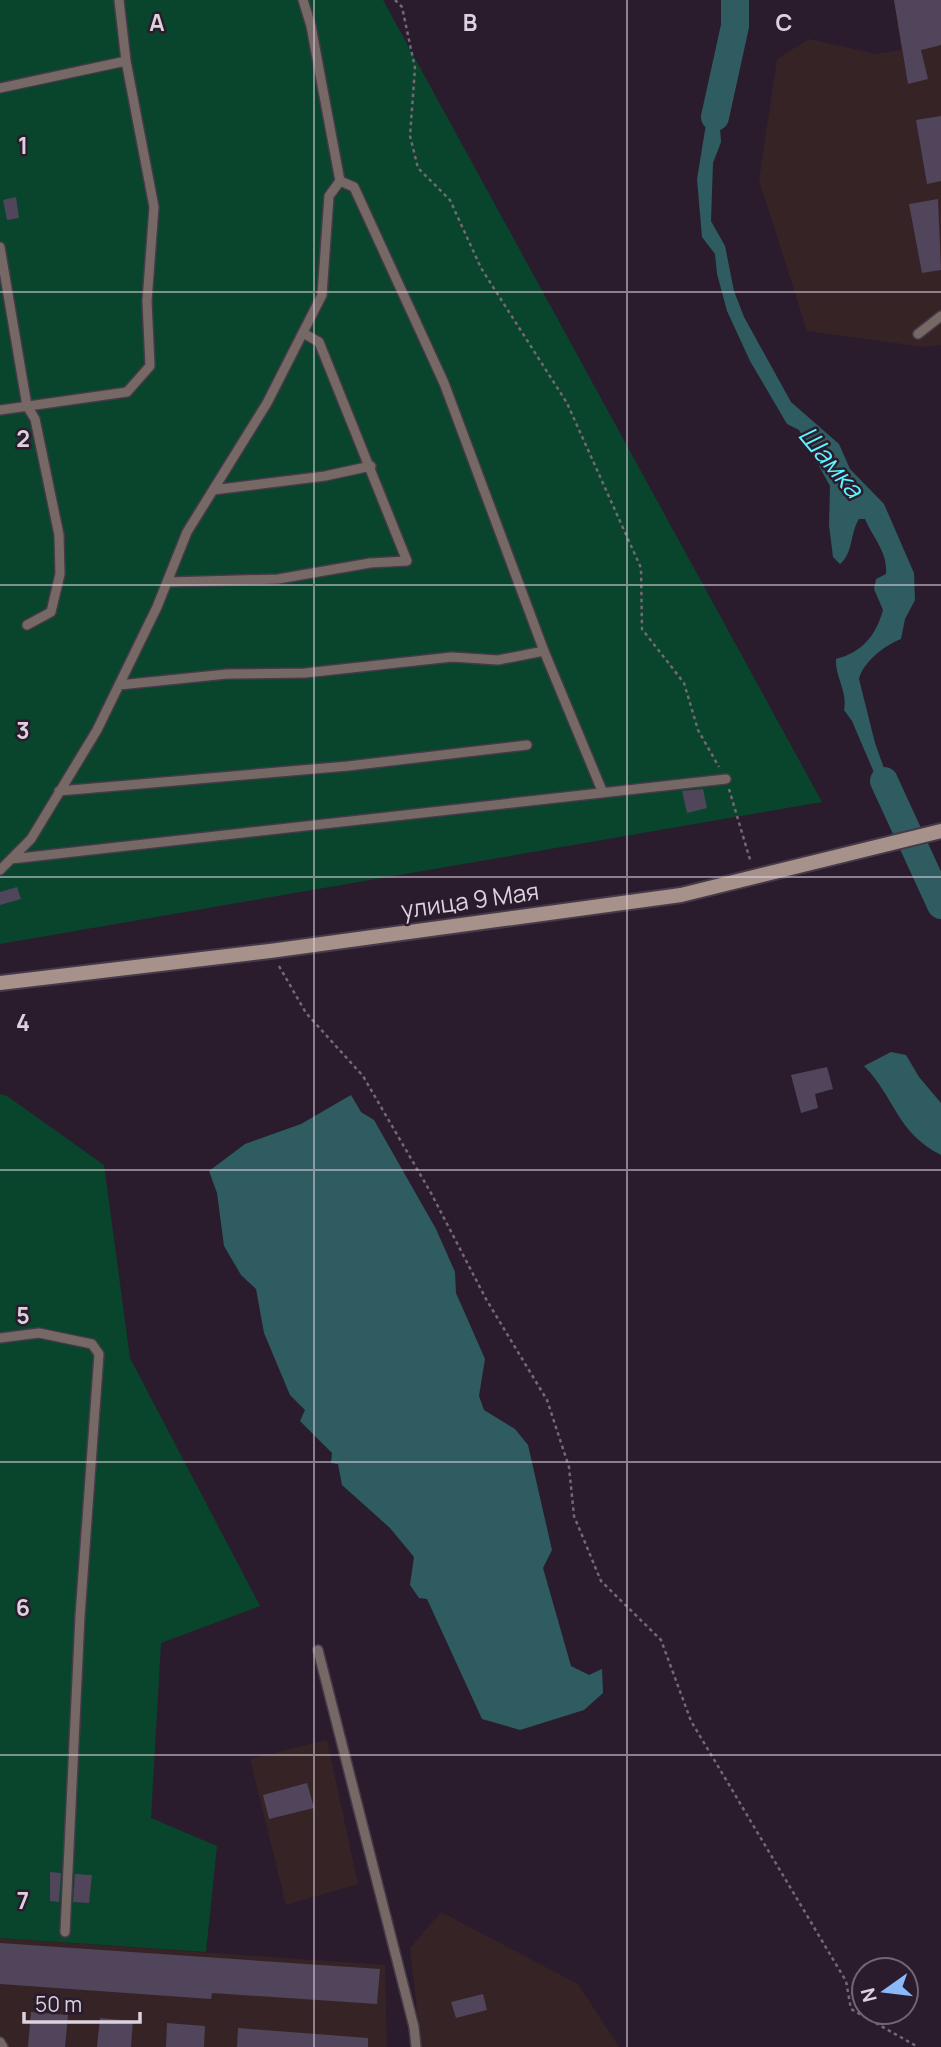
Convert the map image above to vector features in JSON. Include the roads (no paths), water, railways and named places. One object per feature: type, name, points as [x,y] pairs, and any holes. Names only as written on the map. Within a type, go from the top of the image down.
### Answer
[{"type":"main road","name":"улица 9 Мая","points":[[0,983],[270,951],[681,895],[880,843],[934,832]]},
{"type":"lane","points":[[0,410],[127,393],[150,366],[147,301],[154,207],[126,61],[119,0]]},
{"type":"lane","points":[[0,870],[31,839],[59,790],[78,764],[119,685],[187,532],[267,403],[322,295],[329,196],[341,181],[311,26],[303,0]]},
{"type":"lane","points":[[0,88],[126,61]]},
{"type":"lane","points":[[341,181],[354,187],[444,383],[544,651],[603,793]]},
{"type":"lane","points":[[0,247],[27,406],[35,419],[54,509],[60,574],[51,612],[27,625]]},
{"type":"lane","points":[[918,334],[941,316]]},
{"type":"lane","points":[[167,582],[278,579],[370,563],[407,561],[319,342],[303,333]]},
{"type":"lane","points":[[213,490],[325,476],[371,466]]},
{"type":"lane","points":[[119,685],[227,674],[305,673],[452,657],[498,660],[544,651]]},
{"type":"lane","points":[[59,790],[348,766],[527,745]]},
{"type":"lane","points":[[11,859],[726,779]]},
{"type":"lane","points":[[0,1338],[38,1333],[92,1344],[99,1354],[80,1616],[65,1932]]},
{"type":"lane","points":[[318,1650],[377,1871],[414,2027],[416,2047]]},
{"type":"lane","points":[[0,2042],[4,2047]]},
{"type":"water","points":[[719,77],[726,83],[727,95],[720,128],[721,142],[713,163],[711,221],[725,246],[734,291],[744,317],[791,402],[839,444],[850,469],[884,504],[914,573],[915,600],[905,619],[901,639],[876,655],[865,666],[859,679],[875,743],[890,785],[905,813],[893,816],[888,797],[881,789],[852,721],[844,710],[836,659],[861,647],[876,627],[883,610],[874,589],[876,579],[886,574],[885,559],[865,519],[859,519],[844,560],[840,564],[833,557],[829,525],[830,486],[799,430],[787,424],[750,361],[727,311],[717,274],[715,254],[702,237],[697,179],[709,106]]},
{"type":"water","points":[[891,1052],[906,1055],[919,1077],[941,1103],[941,1155],[914,1136],[864,1066]]},
{"type":"water","points":[[351,1095],[361,1112],[374,1120],[436,1229],[455,1272],[456,1293],[485,1359],[479,1396],[484,1410],[515,1429],[528,1445],[552,1550],[543,1568],[571,1666],[589,1675],[602,1669],[603,1693],[584,1710],[520,1730],[482,1719],[427,1599],[419,1598],[410,1585],[414,1557],[390,1528],[342,1485],[338,1464],[331,1463],[332,1453],[300,1421],[305,1410],[290,1395],[264,1333],[256,1289],[241,1275],[224,1246],[217,1193],[209,1171],[245,1144],[301,1124]]},
{"type":"waterway","name":"Шамка","points":[[715,117],[735,26],[735,0]]},
{"type":"waterway","name":"Шамка","points":[[884,781],[941,905]]}]
